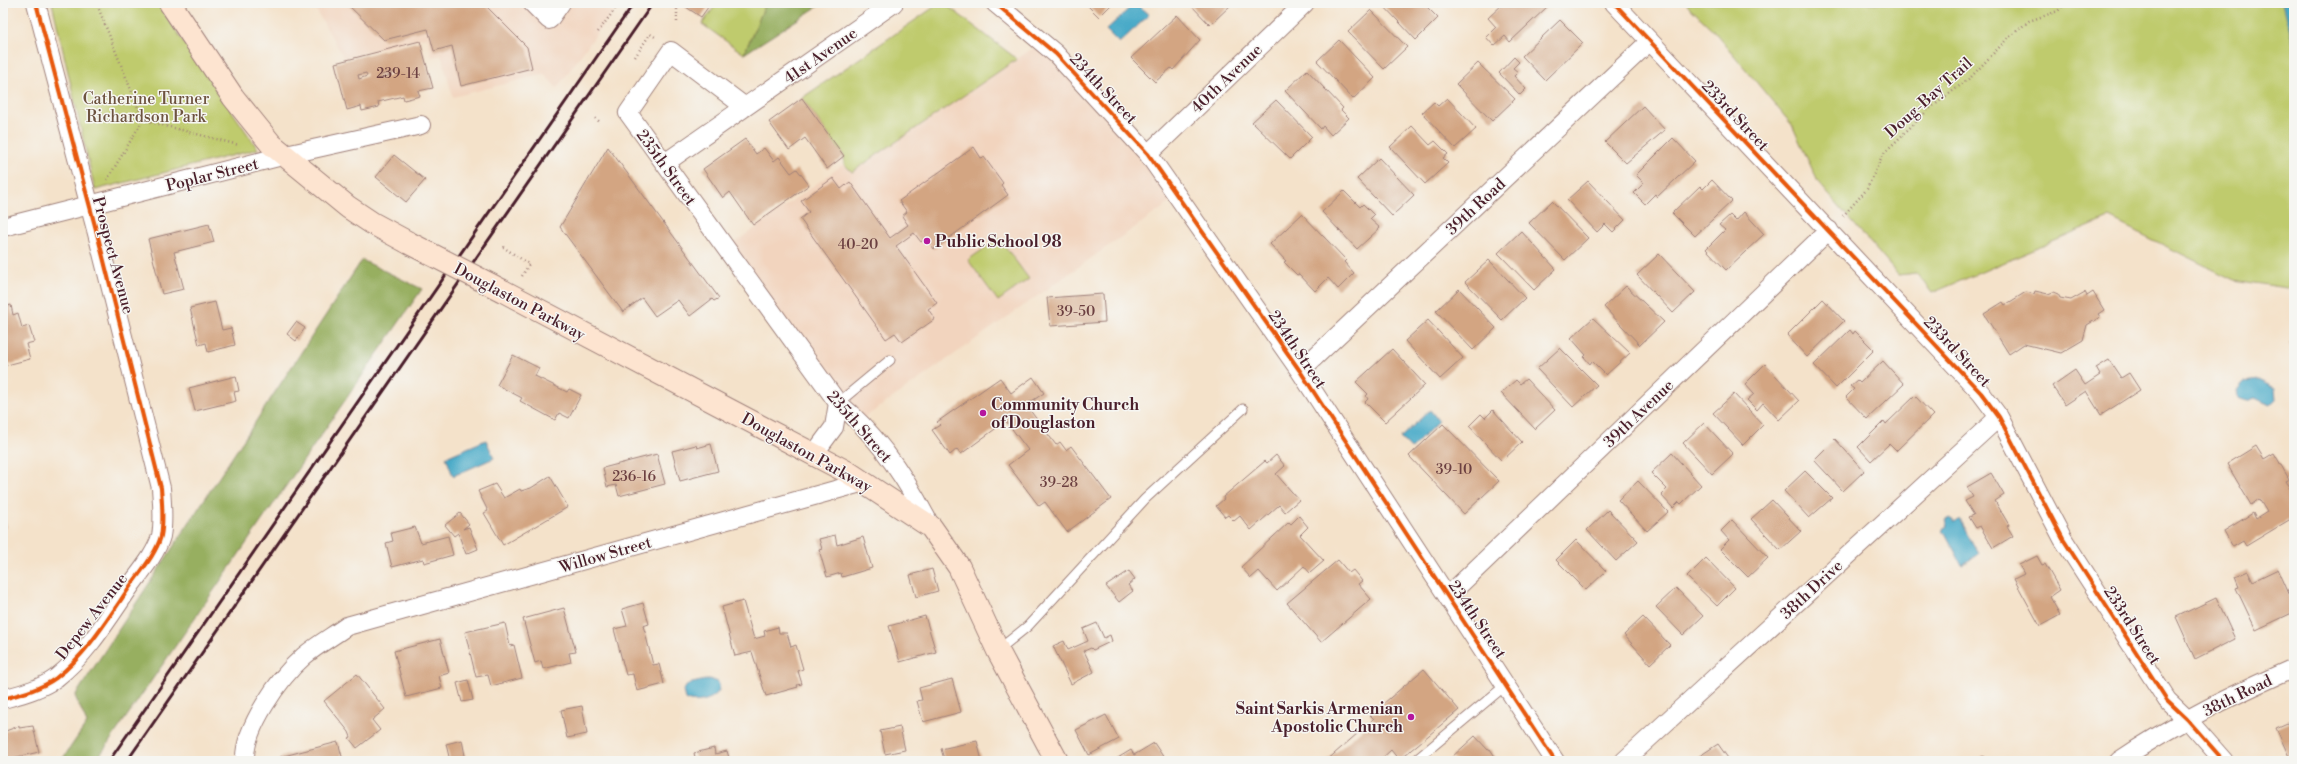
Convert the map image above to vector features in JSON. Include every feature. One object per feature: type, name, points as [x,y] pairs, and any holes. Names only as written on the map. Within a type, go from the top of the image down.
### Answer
[{"type":"main road","name":"Douglaston Parkway","points":[[170,3],[233,97],[271,144],[286,155],[309,177],[372,223],[814,454],[864,482],[931,527]]},
{"type":"main road","name":"235th Street","points":[[931,527],[959,567],[998,651],[1057,761]]},
{"type":"street","name":"Prospect Avenue","points":[[36,3],[161,488],[163,515]]},
{"type":"street","points":[[532,3],[549,20],[561,3]]},
{"type":"street","name":"41st Avenue","points":[[665,163],[894,3]]},
{"type":"street","name":"234th Street","points":[[995,3],[1056,54],[1148,154],[1300,371],[1507,684],[1555,761]]},
{"type":"street","name":"40th Avenue","points":[[1148,154],[1305,3]]},
{"type":"street","name":"233rd Street","points":[[1614,3],[1981,393],[1999,417],[2063,539],[2166,700],[2187,719],[2224,761]]},
{"type":"street","name":"39th Road","points":[[1300,371],[1650,41]]},
{"type":"street","name":"235th Street","points":[[745,107],[671,51],[628,113],[838,403],[859,420],[908,484],[931,527]]},
{"type":"street","name":"Poplar Street","points":[[3,227],[286,155],[421,125]]},
{"type":"street","name":"39th Avenue","points":[[1448,596],[1829,230]]},
{"type":"street","points":[[814,454],[834,427],[838,403]]},
{"type":"street","name":"38th Drive","points":[[1624,761],[1999,417]]},
{"type":"street","name":"Willow Street","points":[[245,761],[245,755],[254,725],[268,696],[303,656],[347,626],[864,482]]},
{"type":"street","name":"Depew Avenue","points":[[3,699],[42,686],[56,678],[71,665],[95,636],[148,560],[160,537],[163,515]]},
{"type":"street","name":"38th Road","points":[[2119,761],[2155,736],[2234,695],[2294,668]]},
{"type":"lane","points":[[838,403],[890,360]]},
{"type":"lane","points":[[998,651],[1028,626],[1145,499],[1243,409]]},
{"type":"lane","points":[[1415,761],[1507,684]]},
{"type":"path","points":[[94,3],[98,7],[143,120]]},
{"type":"path","points":[[598,32],[619,6],[614,3]]},
{"type":"path","points":[[676,3],[676,22]]},
{"type":"path","points":[[635,57],[650,34],[659,39]]},
{"type":"path","points":[[595,118],[601,123]]},
{"type":"path","points":[[143,120],[237,144]]},
{"type":"path","points":[[106,182],[143,120]]},
{"type":"path","points":[[502,247],[529,264],[522,277]]},
{"type":"shaded area","points":[[312,3],[619,3],[557,88],[544,74],[453,97],[441,55],[432,57],[427,37],[344,58]]},
{"type":"shaded area","name":"Public School 98","points":[[1042,42],[1178,197],[854,425],[726,249],[844,164],[852,172]]},
{"type":"green space","name":"Catherine Turner Richardson Park","points":[[52,3],[157,3],[258,149],[95,190]]},
{"type":"green space","points":[[717,3],[766,3],[744,54],[702,24]]},
{"type":"green space","points":[[766,3],[823,3],[744,54]]},
{"type":"green space","points":[[940,3],[944,3],[1017,59],[852,172],[844,164],[844,156],[802,98]]},
{"type":"green space","points":[[1685,3],[2294,3],[2294,289],[2234,280],[2109,218],[1932,293],[1916,273],[1898,275],[1818,182],[1792,125],[1713,30]]},
{"type":"green space","points":[[999,238],[1029,279],[998,301],[968,260]]},
{"type":"green space","points":[[362,260],[422,289],[96,761],[61,761],[87,723],[75,696]]},
{"type":"water","points":[[1135,3],[1149,15],[1119,43],[1106,30]]},
{"type":"water","points":[[2283,3],[2294,3],[2294,47]]},
{"type":"water","points":[[2258,380],[2275,388],[2276,399],[2270,405],[2255,398],[2247,401],[2238,398],[2237,390],[2244,382]]},
{"type":"water","points":[[1430,410],[1439,421],[1411,449],[1400,438]]},
{"type":"water","points":[[486,440],[494,458],[453,476],[446,457]]},
{"type":"water","points":[[1951,518],[1955,523],[1959,519],[1978,554],[1962,565],[1943,529],[1948,526],[1946,520]]},
{"type":"water","points":[[710,679],[718,682],[718,692],[714,696],[696,702],[685,699],[683,691],[688,684]]},
{"type":"building","points":[[346,3],[483,3],[527,47],[532,68],[461,86],[452,46],[434,51],[428,29],[384,40]]},
{"type":"building","points":[[680,3],[711,3],[701,17]]},
{"type":"building","points":[[1085,3],[1113,3],[1099,17]]},
{"type":"building","points":[[1189,3],[1233,3],[1210,25]]},
{"type":"building","points":[[1381,3],[1423,3],[1438,18],[1416,40]]},
{"type":"building","points":[[1504,3],[1545,3],[1548,6],[1510,42],[1505,36],[1494,46],[1486,37],[1496,27],[1488,18]]},
{"type":"building","points":[[1371,10],[1407,47],[1384,69],[1348,32]]},
{"type":"building","points":[[1177,15],[1200,40],[1173,70],[1171,68],[1155,82],[1131,58]]},
{"type":"building","points":[[1560,20],[1583,43],[1545,80],[1522,56]]},
{"type":"building","points":[[1339,40],[1375,78],[1353,99],[1317,61]]},
{"type":"building","points":[[420,41],[433,88],[418,91],[420,96],[404,100],[403,96],[378,102],[379,107],[362,111],[361,106],[347,110],[335,63]],"holes":[[[391,72],[391,75],[378,79],[378,76]],[[366,73],[367,76],[359,79],[358,75]]]},
{"type":"building","points":[[1514,57],[1519,62],[1513,68],[1518,72],[1514,76],[1526,89],[1520,95],[1499,73]]},
{"type":"building","points":[[1478,63],[1515,99],[1492,121],[1456,84]]},
{"type":"building","points":[[1307,70],[1343,108],[1341,110],[1349,118],[1331,135],[1323,126],[1321,129],[1285,91]]},
{"type":"building","points":[[802,98],[844,156],[827,169],[805,138],[789,150],[769,122]]},
{"type":"building","points":[[1447,98],[1476,129],[1455,148],[1422,113],[1434,102],[1438,106]]},
{"type":"building","points":[[1276,100],[1312,137],[1290,159],[1252,122]]},
{"type":"building","points":[[1643,106],[1665,130],[1626,163],[1605,142]]},
{"type":"building","points":[[1412,126],[1430,145],[1435,141],[1448,154],[1443,158],[1448,163],[1425,184],[1390,147]]},
{"type":"building","points":[[1673,138],[1695,161],[1657,197],[1655,194],[1645,204],[1634,193],[1644,183],[1636,175]]},
{"type":"building","points":[[745,139],[756,154],[764,148],[774,161],[779,157],[791,173],[797,169],[809,185],[753,225],[730,192],[723,198],[703,169]]},
{"type":"building","points":[[608,147],[719,298],[714,301],[712,299],[690,316],[678,300],[655,316],[642,298],[623,312],[560,227]]},
{"type":"building","points":[[974,147],[981,158],[984,157],[1003,183],[1001,185],[1008,195],[934,249],[926,238],[921,242],[914,233],[896,246],[937,303],[928,309],[935,319],[902,342],[895,333],[886,339],[800,219],[809,212],[801,201],[833,178],[841,189],[850,182],[890,238],[908,225],[902,216],[907,212],[899,201]]},
{"type":"building","points":[[394,155],[425,180],[406,202],[376,177]]},
{"type":"building","points":[[1379,158],[1414,195],[1392,216],[1357,179]]},
{"type":"building","points":[[1712,180],[1732,201],[1695,236],[1672,213],[1700,186],[1703,189]]},
{"type":"building","points":[[1588,181],[1625,220],[1613,232],[1605,224],[1597,232],[1567,200]]},
{"type":"building","points":[[1344,191],[1360,207],[1363,204],[1374,215],[1370,219],[1380,228],[1357,249],[1322,212]]},
{"type":"building","points":[[1552,201],[1588,238],[1565,260],[1529,223]]},
{"type":"building","points":[[1744,212],[1764,234],[1726,270],[1706,249],[1725,230],[1719,225],[1730,215],[1736,221]]},
{"type":"building","points":[[1302,214],[1346,260],[1344,262],[1354,273],[1338,289],[1328,278],[1315,291],[1299,274],[1297,275],[1284,262],[1286,261],[1270,244]]},
{"type":"building","points":[[209,224],[214,242],[174,252],[184,289],[162,294],[148,239]]},
{"type":"building","points":[[1521,231],[1556,269],[1534,290],[1498,253]]},
{"type":"building","points":[[1659,254],[1695,292],[1673,313],[1637,275]]},
{"type":"building","points":[[1489,260],[1525,298],[1502,320],[1465,282]]},
{"type":"building","points":[[1626,286],[1664,322],[1640,345],[1604,307]]},
{"type":"building","points":[[1459,289],[1496,328],[1473,350],[1436,311]]},
{"type":"building","points":[[2035,291],[2048,294],[2053,292],[2058,294],[2060,298],[2071,300],[2085,292],[2087,296],[2093,292],[2104,310],[2098,314],[2100,317],[2087,325],[2083,340],[2061,353],[2024,344],[2009,354],[1984,314],[2003,302],[2005,305],[2026,292],[2034,294]]},
{"type":"building","points":[[1103,294],[1105,322],[1050,326],[1047,298]]},
{"type":"building","points":[[1823,299],[1844,321],[1807,357],[1787,335]]},
{"type":"building","points":[[215,302],[222,330],[231,328],[235,345],[208,352],[206,343],[199,345],[190,308]]},
{"type":"building","points":[[11,305],[13,315],[18,313],[22,328],[29,326],[34,342],[26,344],[30,359],[3,366],[3,307]]},
{"type":"building","points":[[1593,318],[1630,353],[1606,375],[1592,361],[1590,364],[1584,357],[1586,355],[1571,338]]},
{"type":"building","points":[[1428,320],[1463,358],[1440,379],[1405,341]]},
{"type":"building","points":[[296,322],[305,328],[296,341],[287,334]]},
{"type":"building","points":[[1850,330],[1853,334],[1855,331],[1874,350],[1836,388],[1814,365]]},
{"type":"building","points":[[2294,340],[2294,349],[2290,343]]},
{"type":"building","points":[[1560,348],[1597,385],[1573,407],[1537,369]]},
{"type":"building","points":[[1392,349],[1425,385],[1385,422],[1365,402],[1368,399],[1366,396],[1368,394],[1356,382]]},
{"type":"building","points":[[513,355],[539,368],[535,376],[567,392],[569,389],[581,395],[569,418],[559,413],[555,420],[520,401],[522,398],[497,385]]},
{"type":"building","points":[[2109,360],[2121,378],[2129,373],[2140,390],[2101,415],[2086,391],[2065,405],[2052,386],[2075,370],[2085,385],[2100,375],[2096,368]]},
{"type":"building","points":[[1883,361],[1904,384],[1867,419],[1846,397],[1854,389],[1850,386],[1857,380],[1860,383]]},
{"type":"building","points":[[1765,364],[1799,401],[1779,420],[1763,403],[1757,410],[1747,400],[1754,394],[1745,384]]},
{"type":"building","points":[[236,376],[239,391],[234,392],[236,401],[195,411],[189,388]]},
{"type":"building","points":[[1033,377],[1044,393],[1026,405],[1056,445],[1060,442],[1066,450],[1071,446],[1111,499],[1067,532],[1045,502],[1039,506],[1008,465],[1028,450],[1006,421],[961,454],[957,449],[950,455],[932,430],[940,425],[937,422],[1000,378],[1011,393]]},
{"type":"building","points":[[1526,379],[1555,410],[1535,429],[1501,393],[1516,380],[1520,384]]},
{"type":"building","points":[[1734,394],[1763,425],[1743,445],[1713,413]]},
{"type":"building","points":[[1915,396],[1933,415],[1896,451],[1889,444],[1871,461],[1858,447],[1884,421],[1886,424]]},
{"type":"building","points":[[1493,410],[1522,442],[1502,461],[1469,426],[1481,414],[1485,418]]},
{"type":"building","points":[[1704,423],[1733,454],[1712,474],[1683,443]]},
{"type":"building","points":[[1443,424],[1499,481],[1464,514],[1409,456]]},
{"type":"building","points":[[1835,439],[1864,471],[1843,491],[1814,460]]},
{"type":"building","points":[[711,444],[718,471],[680,481],[672,451],[696,445],[697,448]]},
{"type":"building","points":[[2256,446],[2264,459],[2274,453],[2289,479],[2285,481],[2294,495],[2294,517],[2246,546],[2243,541],[2233,547],[2224,531],[2253,513],[2256,519],[2267,512],[2259,499],[2251,505],[2227,464]]},
{"type":"building","points":[[1672,453],[1701,485],[1681,504],[1679,502],[1673,508],[1661,495],[1667,489],[1651,473]]},
{"type":"building","points":[[657,454],[665,484],[619,496],[616,485],[607,487],[603,468]]},
{"type":"building","points":[[1276,455],[1285,466],[1276,474],[1299,500],[1285,512],[1279,505],[1251,530],[1240,516],[1234,521],[1228,515],[1225,517],[1216,506],[1224,499],[1223,497],[1265,461],[1267,463]]},
{"type":"building","points":[[1805,471],[1832,498],[1809,518],[1784,491]]},
{"type":"building","points":[[1991,473],[2004,495],[1995,501],[2009,525],[2007,526],[2013,536],[1993,548],[1980,526],[1976,528],[1969,517],[1974,515],[1965,501],[1973,497],[1967,487]]},
{"type":"building","points":[[550,476],[568,507],[503,545],[484,513],[488,511],[478,491],[495,484],[504,498],[520,489],[521,491],[531,488]]},
{"type":"building","points":[[1638,481],[1668,512],[1647,531],[1618,500]]},
{"type":"building","points":[[1772,500],[1801,531],[1780,550],[1751,519]]},
{"type":"building","points":[[1608,510],[1638,541],[1616,561],[1587,530]]},
{"type":"building","points":[[3,513],[7,527],[3,528]]},
{"type":"building","points":[[460,513],[469,524],[463,529],[469,527],[478,549],[466,554],[458,533],[454,536],[445,525]]},
{"type":"building","points":[[1299,516],[1308,527],[1300,535],[1324,561],[1310,573],[1304,566],[1277,591],[1259,571],[1251,578],[1241,567],[1289,522],[1291,524]]},
{"type":"building","points":[[1732,520],[1768,558],[1748,577],[1720,549],[1729,540],[1721,531]]},
{"type":"building","points":[[415,527],[421,543],[448,536],[453,555],[424,563],[423,559],[392,567],[386,543],[393,541],[391,533]]},
{"type":"building","points":[[835,535],[837,545],[863,537],[872,568],[842,577],[841,573],[827,577],[819,550],[822,549],[819,539]]},
{"type":"building","points":[[1576,540],[1606,571],[1586,590],[1556,560]]},
{"type":"building","points":[[2037,556],[2042,565],[2045,564],[2060,590],[2050,597],[2060,615],[2040,626],[2014,579],[2024,574],[2019,565]]},
{"type":"building","points":[[1706,558],[1735,588],[1717,606],[1687,577]]},
{"type":"building","points":[[1338,560],[1349,573],[1353,570],[1362,581],[1358,584],[1371,599],[1321,642],[1287,603]]},
{"type":"building","points":[[932,569],[938,591],[916,597],[910,575]]},
{"type":"building","points":[[2278,569],[2294,605],[2294,612],[2256,630],[2236,588],[2239,587],[2235,577],[2248,571],[2253,581]]},
{"type":"building","points":[[1129,571],[1135,579],[1128,585],[1133,591],[1119,602],[1106,586]]},
{"type":"building","points":[[1676,588],[1703,616],[1683,635],[1656,607]]},
{"type":"building","points":[[2216,598],[2235,639],[2195,659],[2176,617]]},
{"type":"building","points":[[743,601],[754,639],[765,636],[764,631],[778,627],[779,633],[787,633],[791,647],[796,645],[803,669],[798,671],[802,684],[797,685],[798,687],[766,696],[752,652],[735,656],[722,607]]},
{"type":"building","points":[[643,603],[649,624],[643,626],[653,665],[659,664],[664,684],[637,691],[633,674],[626,675],[614,629],[627,626],[622,609]]},
{"type":"building","points":[[564,608],[576,652],[569,653],[571,662],[543,669],[541,661],[535,663],[523,619]]},
{"type":"building","points":[[925,616],[936,652],[900,662],[889,626]]},
{"type":"building","points":[[1643,617],[1670,645],[1650,664],[1624,635]]},
{"type":"building","points":[[505,623],[510,646],[514,645],[522,678],[491,686],[488,675],[476,677],[465,632]]},
{"type":"building","points":[[1097,623],[1104,638],[1110,635],[1112,641],[1093,650],[1091,648],[1084,651],[1094,672],[1071,684],[1053,646],[1064,641],[1068,650],[1088,641],[1083,629]]},
{"type":"building","points":[[440,639],[449,673],[439,676],[442,688],[406,697],[394,651]]},
{"type":"building","name":"Saint Sarkis Armenian Apostolic Church","points":[[1424,669],[1459,710],[1399,760],[1391,750],[1379,761],[1326,761],[1374,719],[1370,715]]},
{"type":"building","points":[[357,674],[385,709],[372,720],[380,730],[357,748],[349,738],[351,737],[349,732],[324,701]]},
{"type":"building","points":[[952,679],[961,712],[923,722],[917,701],[922,700],[919,688]]},
{"type":"building","points":[[468,680],[473,700],[462,702],[457,683]]},
{"type":"building","points":[[582,706],[587,734],[567,738],[561,710]]},
{"type":"building","points":[[1106,715],[1119,739],[1089,755],[1076,730]]},
{"type":"building","points":[[2294,720],[2294,761],[2291,761],[2276,728]]},
{"type":"building","points":[[19,726],[19,728],[33,726],[39,752],[4,760],[3,732]]},
{"type":"building","points":[[900,727],[905,750],[885,754],[880,731]]},
{"type":"building","points":[[1475,736],[1488,750],[1490,749],[1498,761],[1456,761],[1452,757]]},
{"type":"building","points":[[462,740],[466,761],[450,761],[446,744]]},
{"type":"building","points":[[977,741],[982,761],[940,761],[944,759],[941,749]]},
{"type":"building","points":[[338,742],[343,760],[281,761],[280,757]]},
{"type":"building","points":[[1154,743],[1166,761],[1118,761],[1116,759],[1131,750],[1134,755]]},
{"type":"building","points":[[1718,744],[1730,761],[1692,761]]},
{"type":"building","points":[[714,748],[715,754],[727,751],[730,761],[696,761],[694,753]]},
{"type":"building","points":[[1983,756],[1988,761],[1977,761]]},
{"type":"building","points":[[811,758],[811,761],[799,761],[799,760]]},
{"type":"railway","points":[[109,761],[634,3]]},
{"type":"railway","points":[[127,761],[653,3]]},
{"type":"cycle path","points":[[3,699],[31,691],[50,682],[78,658],[106,622],[152,556],[159,543],[162,524],[161,488],[99,241],[36,3]]},
{"type":"cycle path","points":[[995,3],[1056,54],[1148,154],[1300,371],[1555,761]]},
{"type":"cycle path","points":[[1614,3],[1981,393],[1999,417],[2063,539],[2167,700],[2187,719],[2224,761]]},
{"type":"place","name":"Public School 98","points":[[927,241]]},
{"type":"place","name":"Community Church of Douglaston","points":[[983,413]]},
{"type":"place","name":"Saint Sarkis Armenian Apostolic Church","points":[[1411,717]]}]
